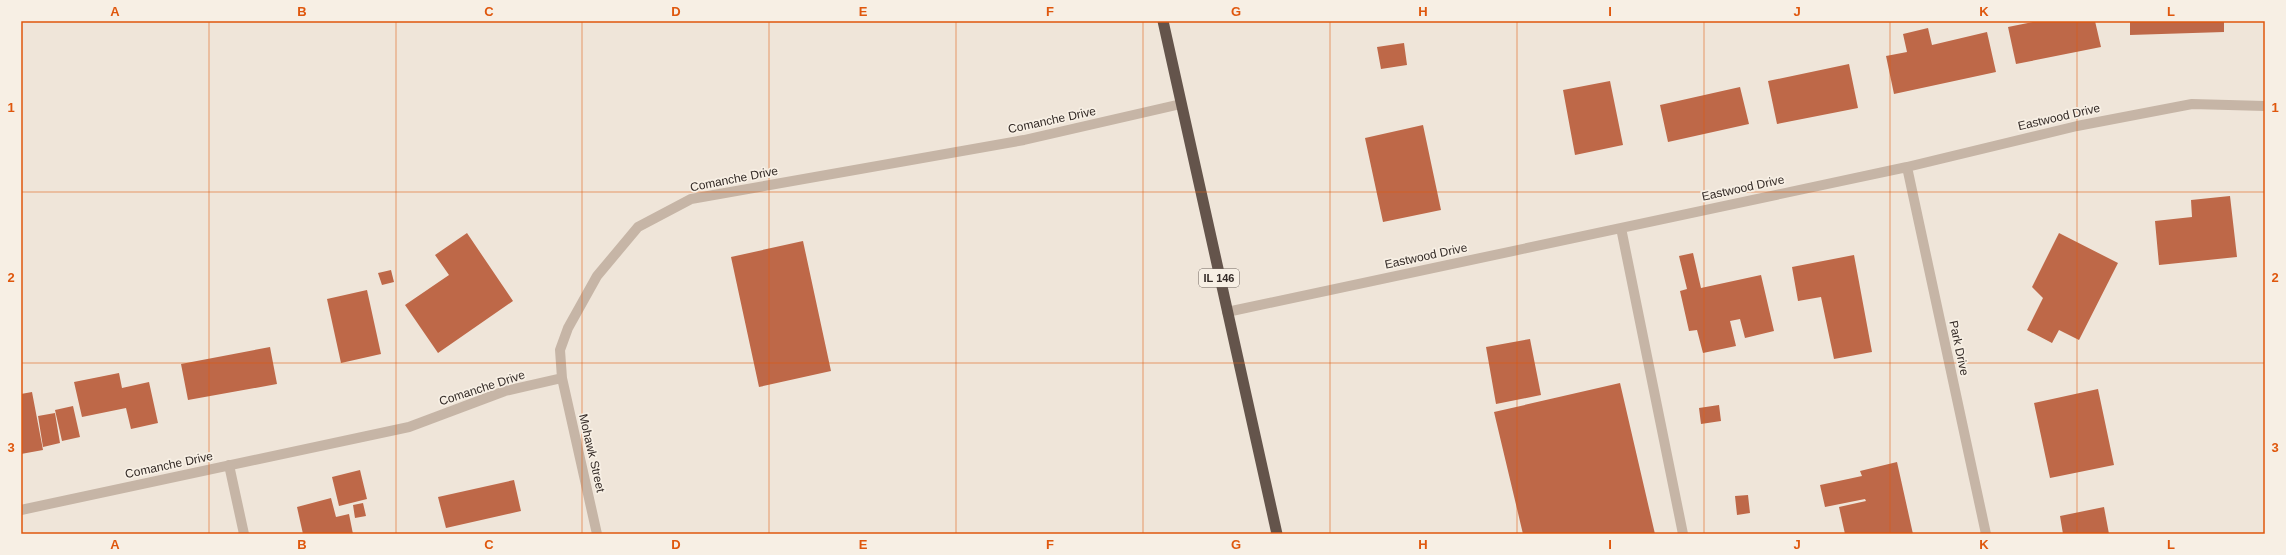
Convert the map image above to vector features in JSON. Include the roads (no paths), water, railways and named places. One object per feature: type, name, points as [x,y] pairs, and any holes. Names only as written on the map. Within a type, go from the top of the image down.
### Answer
[{"type":"highway","name":"IL 146","points":[[1163,21],[1277,534]]},
{"type":"street","name":"Comanche Drive","points":[[21,510],[409,427],[505,391],[562,378],[560,350],[568,328],[597,276],[638,227],[691,199],[1024,140],[1181,104]]},
{"type":"street","name":"Eastwood Drive","points":[[1227,312],[1907,166],[2077,126],[2192,104],[2265,106]]},
{"type":"street","name":"Park Drive","points":[[1907,166],[1986,534]]},
{"type":"street","points":[[1621,228],[1683,534]]},
{"type":"street","name":"Mohawk Street","points":[[562,378],[597,534]]},
{"type":"street","points":[[229,465],[244,534]]}]
